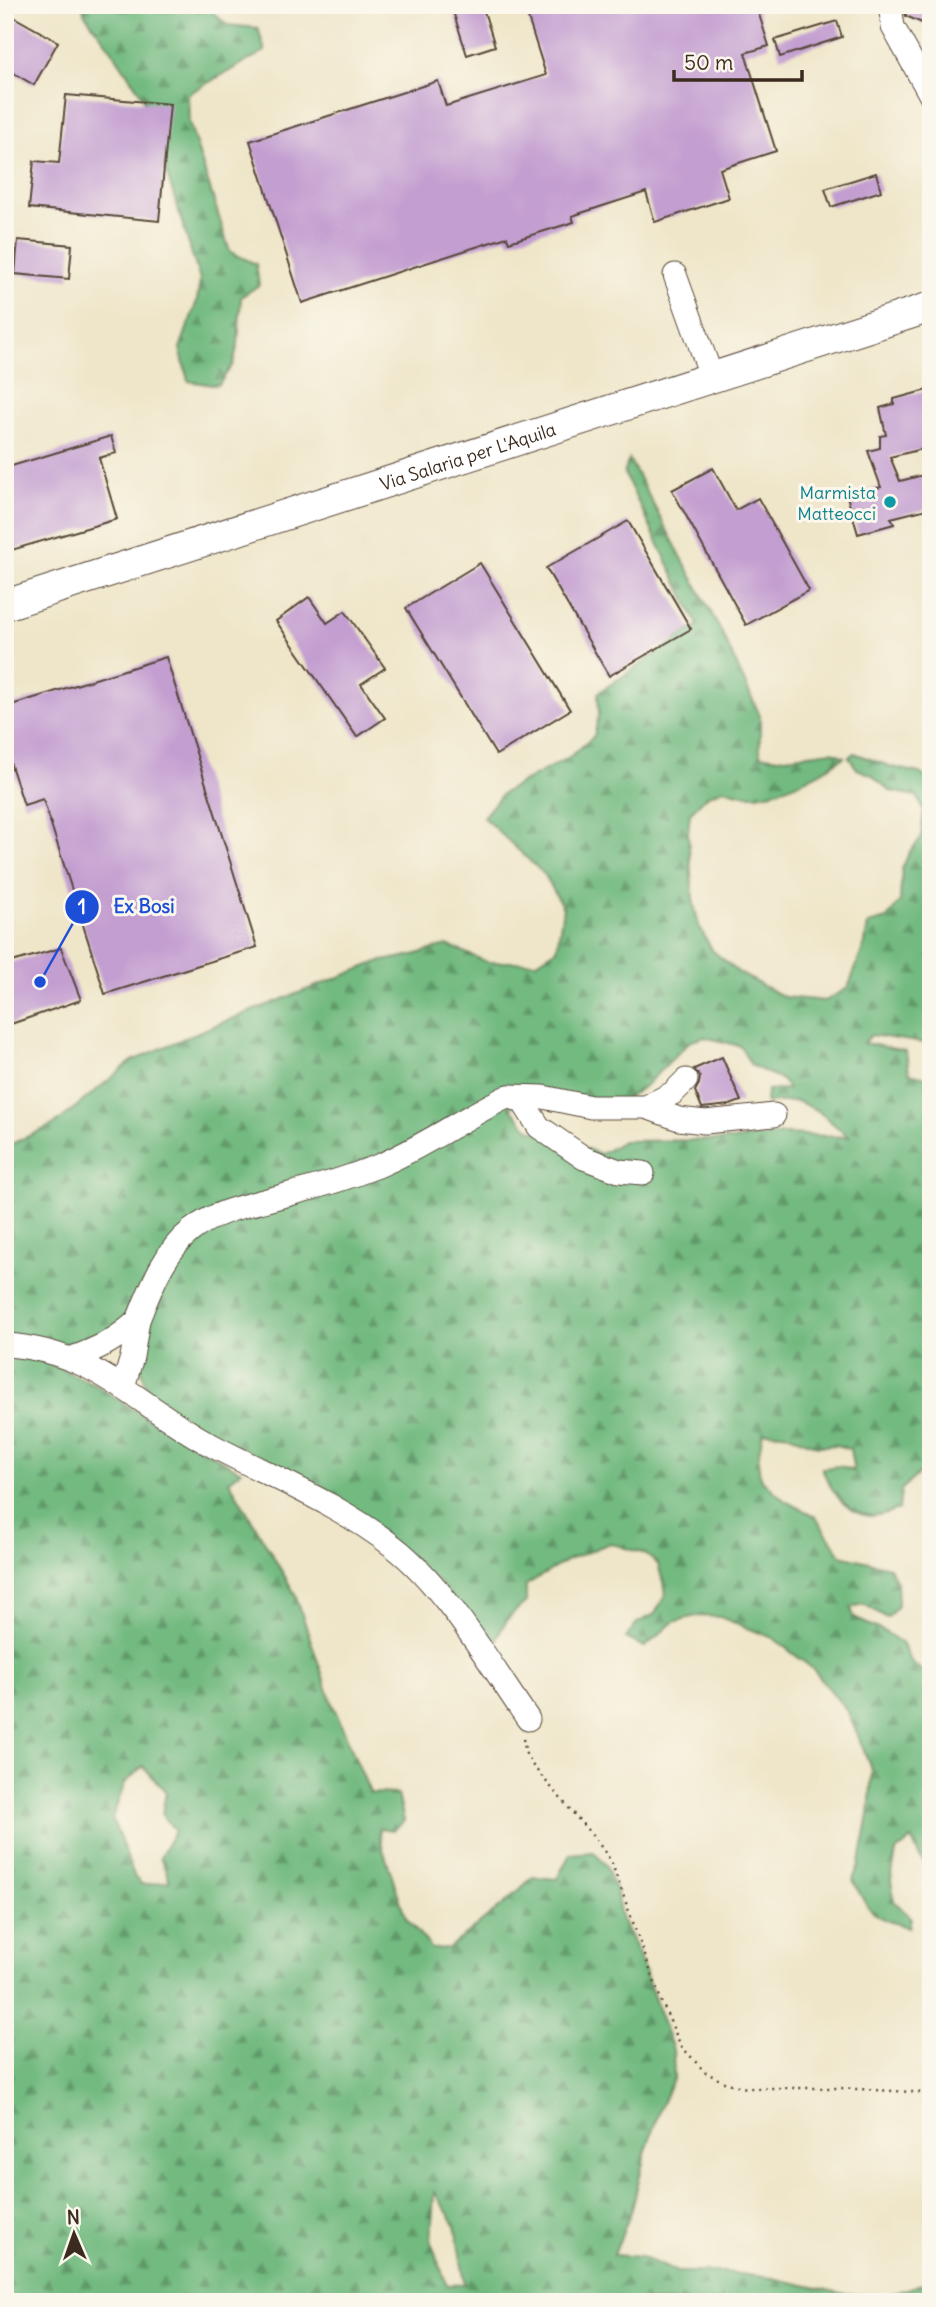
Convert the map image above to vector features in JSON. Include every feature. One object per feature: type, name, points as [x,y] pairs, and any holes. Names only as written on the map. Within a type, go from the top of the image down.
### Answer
[{"type":"main road","name":"Via Salaria per L'Aquila","points":[[5,606],[931,307]]},
{"type":"street","points":[[890,5],[893,27],[931,96]]},
{"type":"street","points":[[675,275],[712,378]]},
{"type":"street","points":[[646,1107],[673,1093],[686,1080]]},
{"type":"street","points":[[509,1096],[523,1102],[539,1127],[584,1158],[619,1171],[643,1172]]},
{"type":"street","points":[[123,1387],[132,1357],[138,1320],[154,1280],[170,1254],[190,1231],[209,1218],[337,1181],[380,1165],[509,1096],[543,1097],[591,1107],[646,1107],[679,1119],[705,1122],[774,1115]]},
{"type":"street","points":[[72,1358],[99,1349],[121,1336],[138,1320]]},
{"type":"street","points":[[5,1345],[26,1346],[72,1358],[123,1387],[210,1445],[319,1498],[395,1547],[441,1594],[528,1719]]},
{"type":"path","points":[[931,1476],[928,1479],[931,1482]]},
{"type":"path","points":[[528,1719],[523,1738],[526,1754],[611,1861],[662,2003],[681,2046],[692,2060],[705,2072],[746,2088],[839,2088],[931,2093]]},
{"type":"green space","points":[[83,5],[167,5],[170,9],[209,9],[227,25],[258,28],[265,51],[188,94],[189,122],[230,252],[256,264],[259,285],[241,297],[238,344],[233,364],[219,384],[188,381],[180,348],[197,301],[200,280],[143,97],[84,13]]},
{"type":"green space","points":[[629,459],[721,631],[760,716],[760,755],[778,758],[832,751],[844,757],[803,781],[769,793],[748,795],[724,789],[708,795],[690,813],[688,833],[693,900],[699,926],[712,950],[739,973],[784,997],[825,1001],[848,988],[865,943],[868,924],[887,919],[900,901],[902,869],[909,853],[921,838],[924,812],[917,796],[890,791],[872,775],[857,769],[849,757],[854,753],[892,767],[919,773],[931,780],[931,1044],[871,1035],[864,1043],[906,1051],[909,1073],[931,1078],[931,1462],[901,1490],[899,1509],[871,1516],[854,1511],[840,1500],[822,1468],[840,1466],[854,1471],[850,1449],[836,1445],[818,1446],[784,1433],[763,1432],[758,1458],[760,1478],[785,1501],[815,1516],[841,1555],[889,1567],[897,1583],[898,1606],[887,1618],[864,1604],[851,1607],[854,1618],[900,1642],[910,1660],[931,1680],[931,1872],[918,1854],[912,1839],[896,1852],[891,1880],[894,1901],[911,1918],[909,1927],[880,1917],[868,1907],[853,1880],[860,1862],[869,1815],[872,1770],[848,1712],[813,1669],[773,1638],[720,1617],[696,1616],[673,1622],[645,1647],[626,1638],[637,1623],[655,1614],[666,1593],[658,1564],[645,1554],[610,1543],[568,1560],[526,1585],[526,1602],[506,1621],[495,1646],[439,1583],[276,1469],[167,1408],[147,1390],[138,1356],[140,1337],[75,1344],[5,1336],[5,1147],[55,1124],[132,1061],[378,962],[447,945],[487,962],[537,962],[557,949],[563,908],[545,875],[483,817],[503,793],[571,756],[594,736],[599,715],[598,693],[698,625],[624,473]],"holes":[[[704,1037],[740,1046],[751,1065],[782,1080],[788,1089],[767,1090],[766,1103],[797,1101],[817,1110],[849,1137],[783,1134],[733,1140],[623,1141],[601,1154],[529,1129],[509,1106],[620,1103],[646,1085],[689,1042]]]},
{"type":"green space","points":[[5,1354],[32,1356],[94,1384],[151,1421],[241,1471],[229,1481],[295,1594],[332,1703],[370,1793],[398,1794],[404,1821],[394,1830],[379,1828],[381,1843],[406,1918],[432,1949],[449,1948],[533,1877],[557,1879],[570,1854],[594,1852],[606,1865],[616,1892],[621,1917],[638,1953],[673,2050],[674,2077],[660,2108],[646,2150],[632,2209],[614,2255],[641,2257],[677,2272],[723,2272],[772,2278],[846,2294],[885,2296],[931,2281],[931,2302],[5,2302]],"holes":[[[143,1766],[166,1792],[162,1814],[175,1831],[160,1857],[170,1881],[143,1885],[135,1878],[112,1818],[125,1783]],[[434,2192],[455,2224],[465,2284],[447,2285],[431,2242]]]},
{"type":"building","points":[[451,5],[482,5],[495,46],[467,55]]},
{"type":"building","points":[[524,5],[756,5],[769,46],[745,53],[776,151],[720,169],[729,198],[655,222],[646,192],[572,216],[574,222],[509,242],[507,237],[302,303],[250,141],[438,81],[446,106],[546,75]]},
{"type":"building","points":[[904,5],[931,5],[931,27],[906,16]]},
{"type":"building","points":[[5,12],[58,42],[34,85],[5,68]]},
{"type":"building","points":[[837,21],[842,37],[780,57],[775,40]]},
{"type":"building","points":[[66,95],[170,104],[159,221],[29,208],[34,161],[59,163]]},
{"type":"building","points":[[876,173],[881,191],[831,207],[825,189]]},
{"type":"building","points":[[18,240],[72,245],[69,279],[15,274]]},
{"type":"building","points":[[927,390],[931,403],[931,447],[890,457],[900,481],[931,473],[931,508],[891,518],[894,524],[858,534],[847,496],[881,487],[868,451],[880,448],[880,436],[886,435],[880,408],[894,404],[894,399]]},
{"type":"building","points":[[111,436],[116,453],[99,458],[117,519],[5,552],[5,468]]},
{"type":"building","points":[[713,468],[736,510],[758,498],[809,590],[746,625],[672,490]]},
{"type":"building","points":[[628,521],[691,629],[609,676],[546,568]]},
{"type":"building","points":[[480,563],[570,710],[496,755],[406,608]]},
{"type":"building","points":[[309,597],[327,623],[345,611],[385,668],[361,684],[385,718],[357,737],[276,621]]},
{"type":"building","points":[[166,657],[257,947],[105,994],[43,799],[24,805],[5,747],[5,707]]},
{"type":"building","points":[[61,948],[81,1000],[5,1026],[5,964]]},
{"type":"building","points":[[722,1057],[741,1101],[702,1108],[695,1091],[700,1077],[694,1069]]},
{"type":"place","name":"Marmista Matteocci","points":[[890,502]]},
{"type":"place","name":"Ex Bosi","points":[[40,982]]}]
